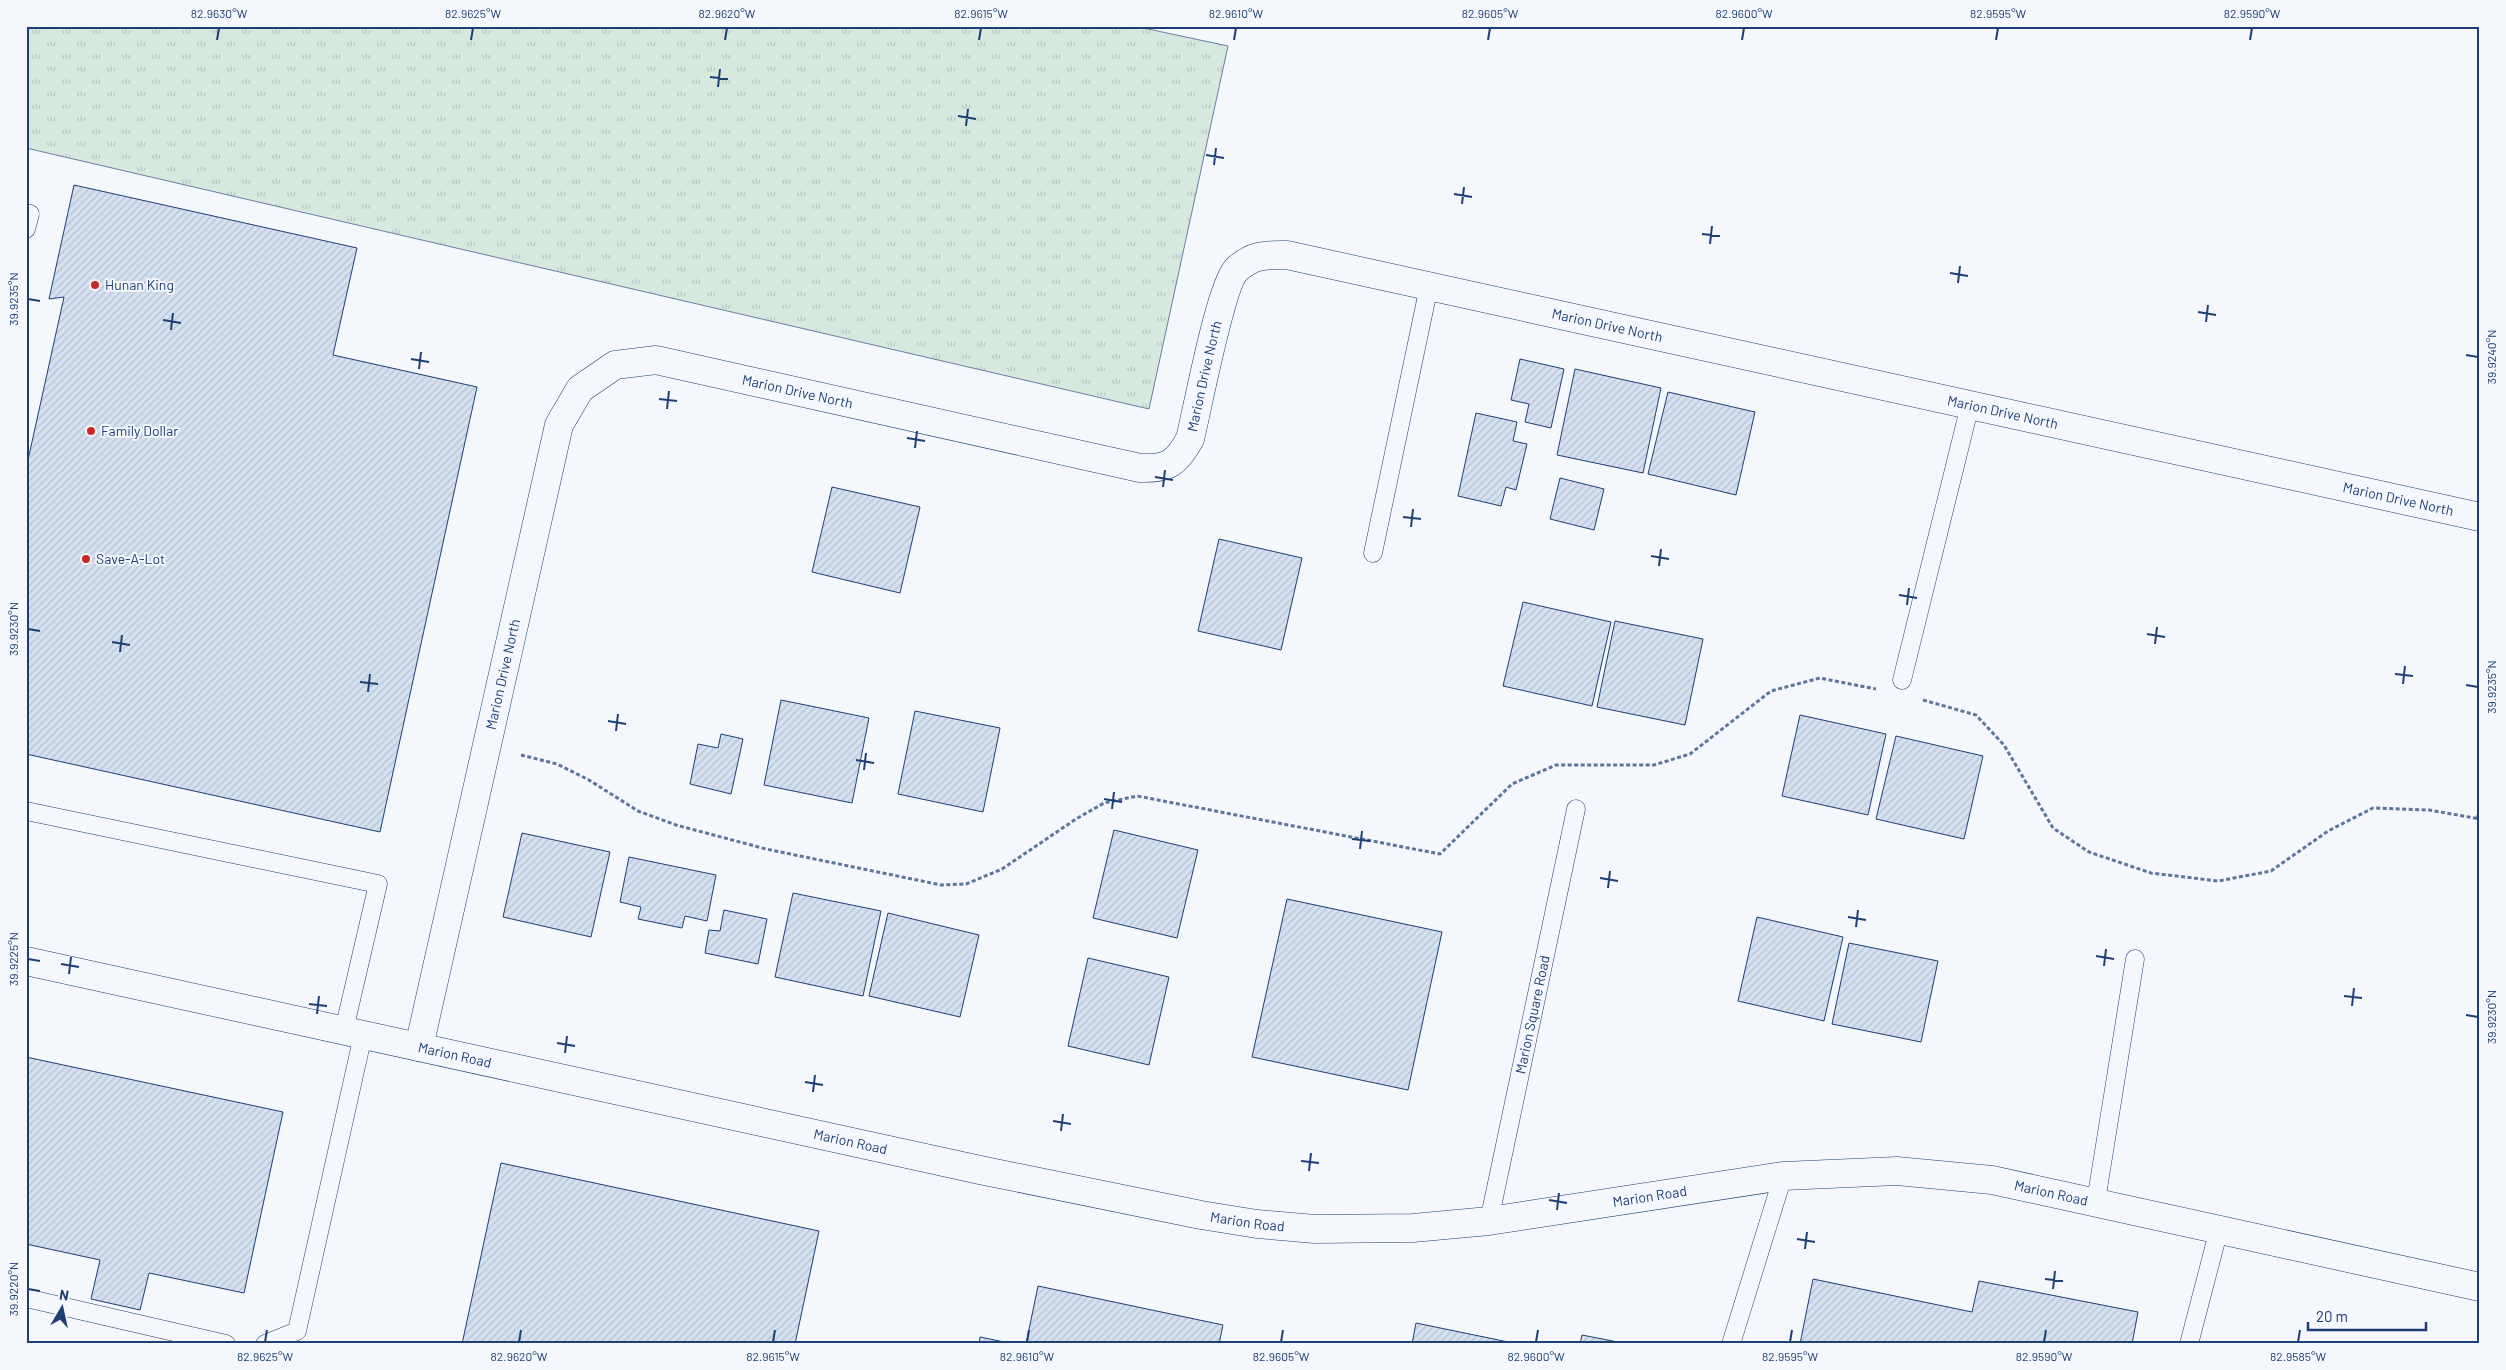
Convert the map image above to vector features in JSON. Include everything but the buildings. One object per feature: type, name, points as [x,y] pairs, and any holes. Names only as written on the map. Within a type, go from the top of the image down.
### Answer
[{"type":"street","name":"Marion Drive North","points":[[419,1047],[559,425],[580,389],[615,365],[656,360],[1140,468],[1161,468],[1180,458],[1190,439],[1224,295],[1236,270],[1260,255],[1288,255],[2480,517]]},
{"type":"street","name":"Marion Road","points":[[26,961],[980,1170],[1201,1216],[1257,1224],[1315,1229],[1413,1228],[1489,1221],[1783,1176],[1897,1171],[1992,1180],[2480,1287]]},
{"type":"lane","points":[[26,213],[30,214],[26,229]]},
{"type":"lane","points":[[1373,553],[1429,286]]},
{"type":"lane","points":[[1902,680],[1970,405]]},
{"type":"lane","name":"Marion Square Road","points":[[1489,1221],[1576,809]]},
{"type":"lane","points":[[26,811],[378,884],[353,1032],[297,1330],[265,1344]]},
{"type":"lane","points":[[2096,1202],[2135,959]]},
{"type":"lane","points":[[1731,1344],[1783,1176]]},
{"type":"lane","points":[[2189,1344],[2219,1229]]},
{"type":"lane","points":[[26,1298],[226,1344]]},
{"type":"path","points":[[486,746],[557,764],[589,780],[638,811],[676,825],[776,852],[941,885],[966,884],[1002,869],[1104,802],[1137,796],[1440,854],[1512,784],[1556,765],[1654,765],[1690,754],[1771,691],[1820,678],[1879,690]]},
{"type":"path","points":[[1918,699],[1976,715],[2004,745],[2053,828],[2089,852],[2151,873],[2218,881],[2271,871],[2328,831],[2373,808],[2430,810],[2479,819],[2480,807]]},
{"type":"green space","points":[[26,26],[1134,26],[1228,46],[1149,409],[26,148]]},
{"type":"place","name":"Hunan King","points":[[95,285]]},
{"type":"place","name":"Family Dollar","points":[[91,431]]},
{"type":"place","name":"Save-A-Lot","points":[[86,559]]}]
